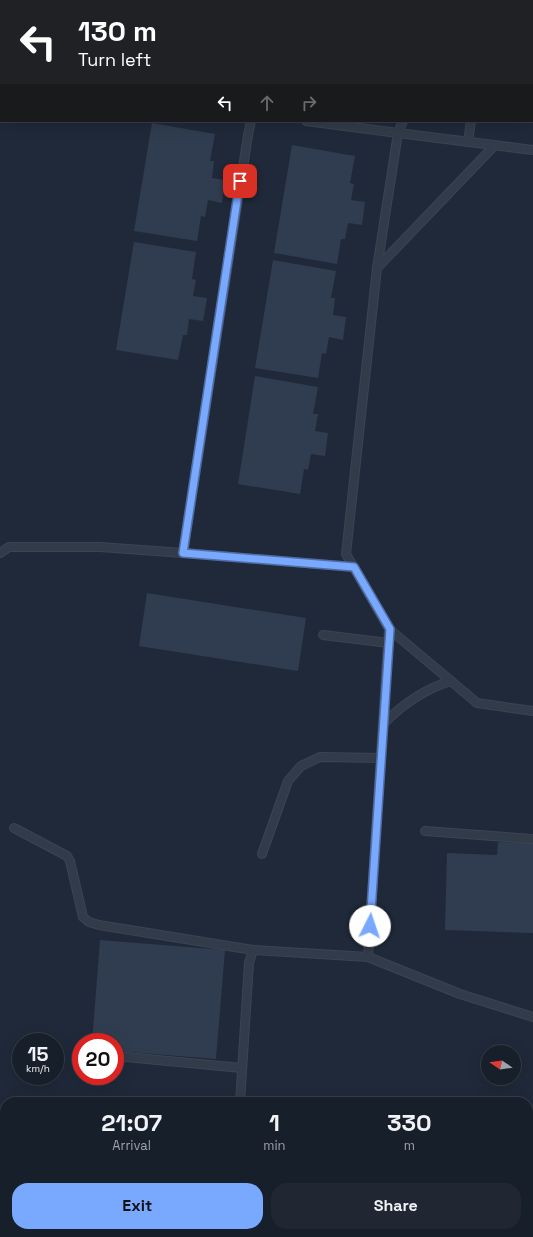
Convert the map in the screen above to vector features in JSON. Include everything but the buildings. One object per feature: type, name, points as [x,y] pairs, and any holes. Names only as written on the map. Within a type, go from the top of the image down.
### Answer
[{"type":"lane","points":[[183,553],[249,122]]},
{"type":"lane","points":[[314,122],[533,150]]},
{"type":"lane","points":[[403,122],[398,133],[377,268],[346,554],[390,629],[477,703],[533,711]]},
{"type":"lane","points":[[468,142],[471,122]]},
{"type":"lane","points":[[377,268],[495,145]]},
{"type":"lane","points":[[0,553],[9,547],[100,547],[354,567]]},
{"type":"lane","points":[[368,957],[390,629]]},
{"type":"lane","points":[[323,635],[388,642]]},
{"type":"lane","points":[[383,724],[405,703],[436,685],[451,681]]},
{"type":"lane","points":[[262,854],[288,781],[301,766],[320,757],[381,758]]},
{"type":"lane","points":[[14,828],[67,856],[70,861],[83,917],[89,922],[99,925],[253,950],[368,957],[460,994],[533,1017]]},
{"type":"lane","points":[[425,831],[533,839]]},
{"type":"lane","points":[[240,1097],[249,963],[253,950]]},
{"type":"lane","points":[[124,1057],[242,1068]]},
{"type":"route","points":[[240,181],[183,553],[354,567],[390,629],[370,926]]}]
